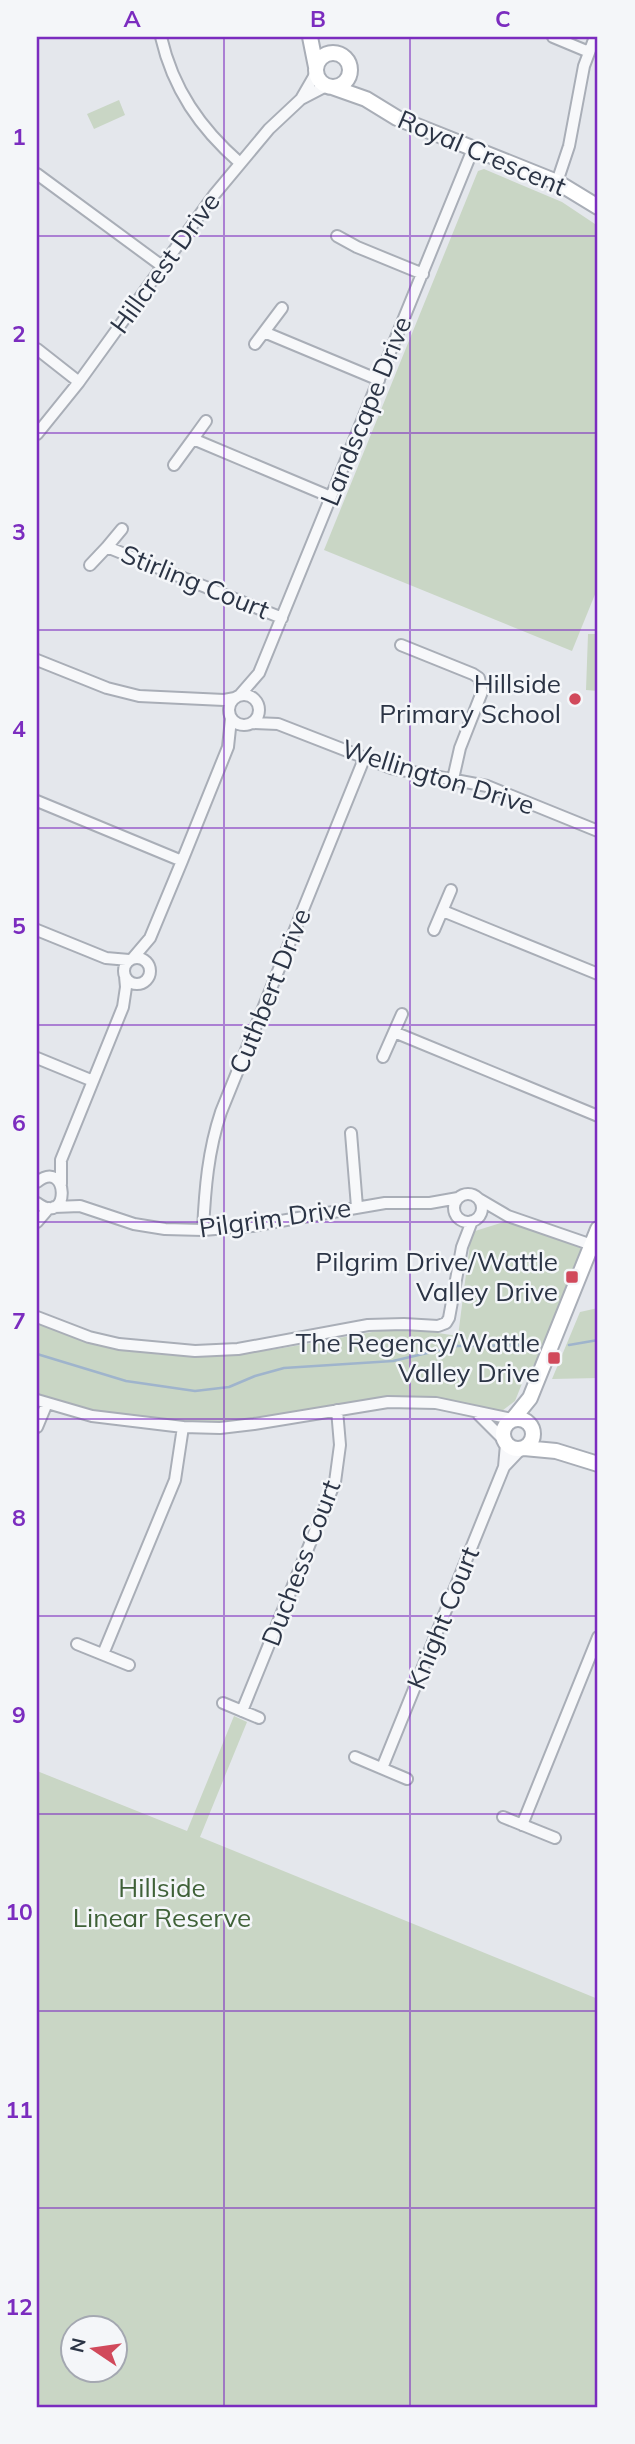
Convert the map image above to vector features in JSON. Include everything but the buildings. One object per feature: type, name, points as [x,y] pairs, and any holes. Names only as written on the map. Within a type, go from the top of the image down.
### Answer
[{"type":"street","points":[[161,37],[167,60],[183,98],[198,121],[240,163]]},
{"type":"street","points":[[312,37],[332,53],[345,58],[350,72],[342,85],[329,87],[318,78],[312,37]]},
{"type":"street","points":[[553,37],[589,52]]},
{"type":"street","points":[[557,182],[569,146],[580,80],[595,37]]},
{"type":"street","points":[[316,70],[322,57],[332,53]]},
{"type":"street","name":"Hillcrest Drive","points":[[37,434],[79,382],[240,163],[269,129],[301,99],[316,70]]},
{"type":"street","name":"Royal Crescent","points":[[350,72],[366,99]]},
{"type":"street","name":"Hillcrest Drive","points":[[301,99],[329,87]]},
{"type":"street","name":"Royal Crescent","points":[[329,87],[366,99],[397,118],[557,182],[598,207]]},
{"type":"street","name":"Landscape Drive","points":[[258,706],[259,673],[473,149]]},
{"type":"street","points":[[37,174],[162,266]]},
{"type":"street","points":[[337,236],[423,274]]},
{"type":"street","points":[[255,344],[282,307]]},
{"type":"street","points":[[264,332],[379,380]]},
{"type":"street","points":[[37,349],[79,382]]},
{"type":"street","points":[[174,464],[206,421]]},
{"type":"street","points":[[194,439],[331,496]]},
{"type":"street","name":"Stirling Court","points":[[90,565],[122,529]]},
{"type":"street","name":"Stirling Court","points":[[107,547],[282,618]]},
{"type":"street","points":[[401,645],[473,674],[482,684],[482,692],[460,748],[453,779]]},
{"type":"street","points":[[37,660],[107,688],[139,696],[209,699],[248,695],[258,706],[257,716],[228,747]]},
{"type":"street","name":"Landscape Drive","points":[[237,696],[259,673]]},
{"type":"street","points":[[123,1007],[148,978],[150,938],[228,747],[231,718],[229,706],[237,696]]},
{"type":"street","points":[[209,699],[221,706],[239,724],[250,723]]},
{"type":"street","name":"Wellington Drive","points":[[258,706],[278,724],[364,759],[411,773],[487,786],[598,831]]},
{"type":"street","name":"Wellington Drive","points":[[250,723],[278,724]]},
{"type":"street","name":"Cuthbert Drive","points":[[203,1230],[206,1176],[211,1143],[221,1111],[364,759]]},
{"type":"street","points":[[37,801],[182,861]]},
{"type":"street","points":[[434,930],[451,890]]},
{"type":"street","points":[[443,911],[598,974]]},
{"type":"street","points":[[37,930],[106,958],[133,983],[141,983]]},
{"type":"street","points":[[37,1222],[63,1196],[61,1160],[123,1007],[126,987],[124,974],[131,959],[150,938]]},
{"type":"street","points":[[106,958],[140,958],[148,965]]},
{"type":"street","points":[[383,1057],[401,1014]]},
{"type":"street","points":[[394,1032],[598,1116]]},
{"type":"street","points":[[37,1058],[93,1081]]},
{"type":"street","points":[[351,1133],[357,1207]]},
{"type":"street","points":[[38,1180],[61,1160]]},
{"type":"street","points":[[38,1180],[54,1179],[61,1186]]},
{"type":"street","name":"Pilgrim Drive","points":[[61,1186],[80,1206]]},
{"type":"street","points":[[462,1247],[457,1215],[458,1198],[469,1194],[508,1216],[592,1245]]},
{"type":"street","name":"Pilgrim Drive","points":[[52,1207],[80,1206],[134,1224],[165,1229],[203,1230],[251,1226],[385,1203],[430,1203],[458,1198]]},
{"type":"street","points":[[37,1317],[89,1336],[119,1343],[195,1351],[239,1349],[368,1325],[438,1326],[446,1323],[449,1318],[462,1247],[482,1208],[480,1199]]},
{"type":"street","points":[[37,1203],[52,1207]]},
{"type":"street","name":"Pilgrim Drive","points":[[430,1203],[457,1215]]},
{"type":"street","points":[[457,1215],[475,1219],[508,1216]]},
{"type":"street","points":[[505,1442],[503,1431],[530,1398],[598,1230]]},
{"type":"street","points":[[523,1449],[531,1443],[530,1398]]},
{"type":"street","points":[[37,1427],[42,1401],[92,1416],[183,1427],[220,1428],[388,1402],[418,1401],[523,1419],[556,1451]]},
{"type":"street","name":"Duchess Court","points":[[242,1711],[335,1482],[340,1445],[337,1410]]},
{"type":"street","points":[[477,1413],[513,1449],[556,1451],[598,1464]]},
{"type":"street","points":[[103,1654],[175,1479],[183,1427]]},
{"type":"street","name":"Knight Court","points":[[382,1768],[504,1467],[505,1442]]},
{"type":"street","name":"Knight Court","points":[[504,1467],[523,1449]]},
{"type":"street","points":[[522,1825],[598,1637]]},
{"type":"street","points":[[77,1644],[129,1665]]},
{"type":"street","points":[[223,1703],[260,1718]]},
{"type":"street","points":[[355,1757],[407,1779]]},
{"type":"street","points":[[503,1817],[555,1838]]},
{"type":"green space","points":[[119,100],[125,115],[94,129],[87,114]]},
{"type":"green space","points":[[484,169],[562,202],[598,226],[598,587],[572,651],[324,550],[478,171]]},
{"type":"green space","points":[[588,634],[598,634],[598,691],[586,690]]},
{"type":"green space","points":[[507,1221],[574,1243],[581,1249],[583,1260],[547,1348],[525,1376],[515,1401],[498,1414],[460,1402],[393,1397],[262,1418],[187,1423],[100,1413],[37,1394],[37,1322],[126,1349],[185,1356],[244,1353],[390,1329],[458,1336],[470,1243],[475,1231]]},
{"type":"green space","points":[[598,1308],[598,1378],[552,1379],[580,1312]]},
{"type":"green space","name":"Hillside Linear Reserve","points":[[234,1716],[247,1722],[200,1837],[598,1999],[598,2407],[37,2407],[37,1771],[187,1831]]},
{"type":"waterway","points":[[569,1345],[598,1340]]},
{"type":"waterway","points":[[37,1354],[126,1381],[195,1391],[229,1387],[284,1368],[393,1361],[457,1346],[534,1345]]},
{"type":"place","name":"Hillside Primary School","points":[[575,699]]},
{"type":"place","name":"Pilgrim Drive/Wattle Valley Drive","points":[[572,1277]]},
{"type":"place","name":"The Regency/Wattle Valley Drive","points":[[554,1358]]}]
